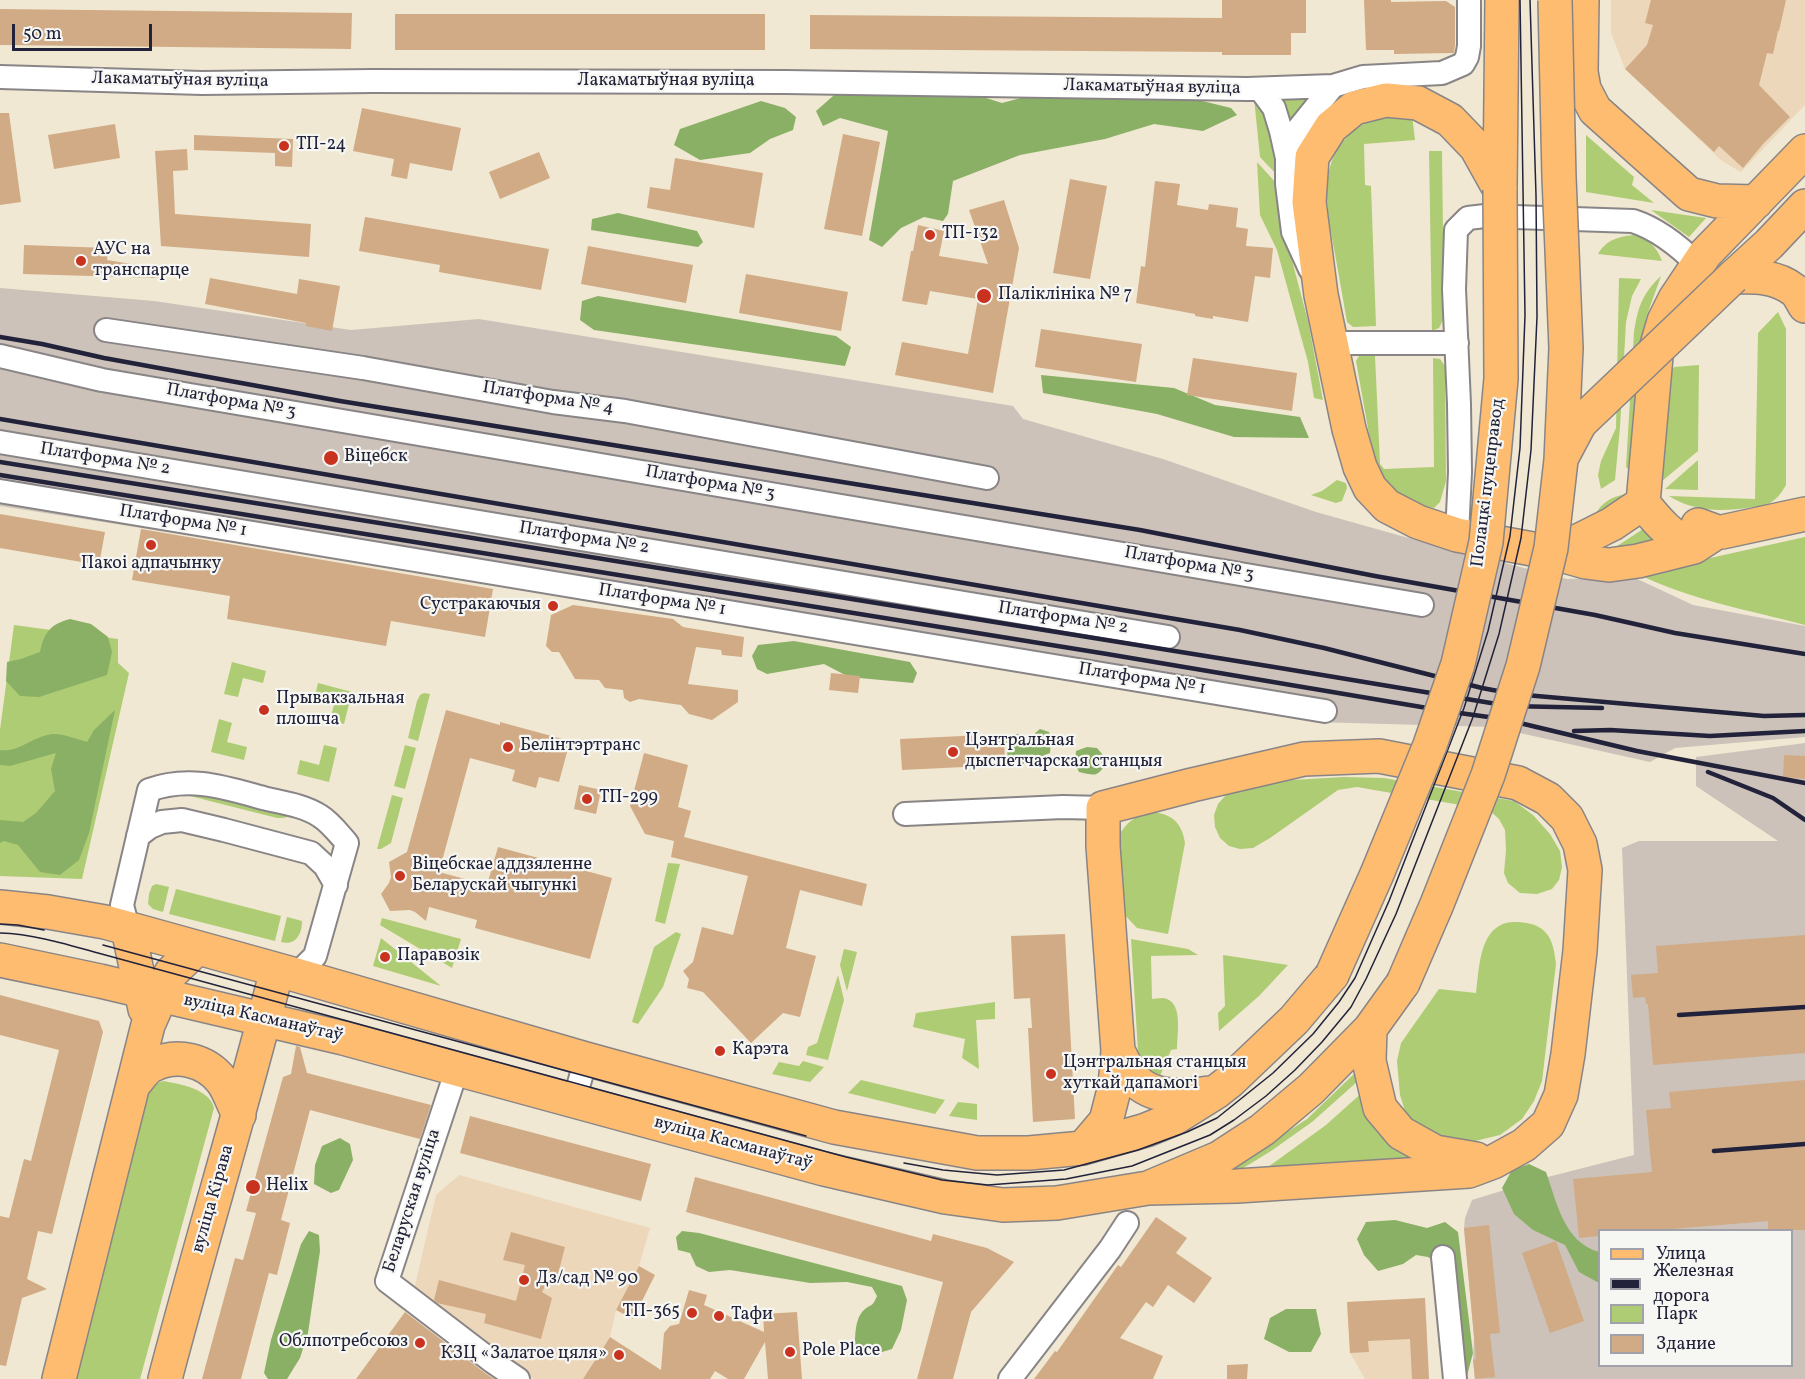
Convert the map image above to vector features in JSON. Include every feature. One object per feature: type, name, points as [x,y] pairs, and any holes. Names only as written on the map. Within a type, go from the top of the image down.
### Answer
[{"type":"main road","name":"Полацкі пуцеправод","points":[[1223,1087],[1294,1020],[1332,975],[1377,874],[1430,745],[1458,664],[1486,542],[1500,379],[1502,0]]},
{"type":"main road","points":[[1195,1178],[1219,1158],[1262,1130],[1311,1089],[1370,1029],[1403,983],[1488,775],[1523,666],[1551,548],[1561,460],[1566,348],[1555,0]]},
{"type":"main road","points":[[1582,0],[1581,72],[1584,90],[1594,110],[1689,194],[1717,201],[1756,202]]},
{"type":"main road","points":[[1500,190],[1476,147],[1450,120],[1419,103],[1386,100],[1354,108],[1331,127],[1312,157],[1309,202],[1322,295],[1348,429],[1370,488],[1387,506],[1418,522],[1457,535],[1610,566],[1638,561],[1736,531],[1805,514]]},
{"type":"main road","points":[[1705,540],[1678,540],[1660,525],[1643,503],[1657,345],[1671,307],[1705,254],[1805,151]]},
{"type":"main road","points":[[1561,460],[1580,423],[1769,244],[1805,206]]},
{"type":"main road","points":[[1733,277],[1758,276],[1777,281],[1795,290],[1805,306]]},
{"type":"main road","points":[[1554,553],[1612,524],[1643,503]]},
{"type":"main road","name":"вуліца Касманаўтаў","points":[[0,960],[344,1038],[824,1169],[945,1197],[1003,1205],[1132,1201],[1195,1178],[1469,1171],[1493,1162],[1524,1145],[1548,1124],[1561,1095],[1568,1054],[1580,951],[1585,870],[1580,844],[1567,818],[1548,799],[1518,783],[1379,756],[1304,759],[1103,808]]},
{"type":"main road","points":[[1083,1148],[1106,1121],[1114,1086],[1118,1051],[1103,846],[1103,808]]},
{"type":"main road","points":[[0,907],[118,919],[197,948],[834,1127],[977,1153],[1029,1153],[1083,1148],[1146,1130],[1173,1119],[1223,1087]]},
{"type":"main road","points":[[59,1379],[148,1025],[151,993],[118,919]]},
{"type":"main road","points":[[151,993],[197,948]]},
{"type":"main road","name":"вуліца Кірава","points":[[165,1379],[264,1019],[286,972]]},
{"type":"main road","points":[[1370,1029],[1369,1061],[1380,1108],[1401,1133],[1435,1152],[1493,1162]]},
{"type":"main road","points":[[1118,1051],[1134,1080],[1150,1090],[1173,1096],[1223,1087]]},
{"type":"main road","points":[[133,1085],[151,1065],[167,1060],[193,1061],[210,1069],[223,1082],[238,1115]]},
{"type":"street","name":"Лакаматыўная вуліца","points":[[0,77],[202,83],[786,82],[1260,89],[1333,86],[1363,77],[1442,73],[1463,64],[1469,46],[1469,0]]},
{"type":"street","points":[[1287,158],[1299,128],[1333,86]]},
{"type":"street","points":[[1260,89],[1274,108],[1287,158],[1287,184],[1293,232],[1322,295]]},
{"type":"street","points":[[1457,535],[1460,472],[1454,290],[1456,230],[1468,218],[1485,216],[1633,221],[1646,225],[1660,234],[1698,265]]},
{"type":"street","name":"Платформа № 4","points":[[106,330],[363,368],[553,402],[625,411],[987,478]]},
{"type":"street","points":[[1332,343],[1457,343]]},
{"type":"street","name":"Платформа № 3","points":[[0,356],[113,382],[1422,605]]},
{"type":"street","name":"Платформа № 2","points":[[0,442],[1168,637]]},
{"type":"street","name":"Платформа № 1","points":[[0,491],[1325,711]]},
{"type":"street","points":[[118,919],[149,790],[183,783],[210,784],[299,807],[322,817],[346,843],[315,957],[286,972]]},
{"type":"street","points":[[905,814],[1063,807],[1103,808]]},
{"type":"street","points":[[138,836],[162,822],[182,820],[235,832],[310,853],[325,866],[336,885]]},
{"type":"street","points":[[574,1101],[586,1059]]},
{"type":"street","name":"Беларуская вуліца","points":[[457,1069],[387,1281],[518,1379]]},
{"type":"street","points":[[1010,1379],[1110,1249],[1132,1201]]},
{"type":"street","points":[[1443,1257],[1455,1379]]},
{"type":"shaded area","points":[[1611,0],[1805,0],[1805,105],[1741,172],[1722,161],[1625,69],[1611,33]]},
{"type":"shaded area","points":[[0,288],[154,301],[351,330],[479,319],[1013,406],[1023,419],[1163,459],[1316,512],[1419,541],[1567,579],[1631,576],[1693,605],[1805,626],[1805,737],[1675,748],[1650,762],[1493,727],[1315,722],[482,581],[0,506]]},
{"type":"shaded area","points":[[1805,743],[1805,1379],[1475,1379],[1474,1336],[1464,1228],[1472,1200],[1540,1179],[1634,1155],[1622,848],[1639,841],[1778,841],[1696,786],[1696,757]]},
{"type":"shaded area","name":"Дз/сад № 90","points":[[459,1175],[650,1228],[639,1266],[616,1310],[610,1337],[583,1379],[534,1379],[413,1294],[436,1195]]},
{"type":"shaded area","points":[[1425,1298],[1429,1379],[1365,1379],[1350,1353],[1347,1302]]},
{"type":"green space","points":[[1066,86],[1186,97],[1231,108],[1237,115],[1203,131],[1154,124],[1105,139],[1020,155],[953,181],[948,214],[943,221],[924,217],[901,228],[882,247],[869,240],[888,131],[840,118],[823,126],[816,111],[841,89],[964,91],[1002,103]]},
{"type":"green space","points":[[1254,98],[1269,118],[1278,176],[1260,157]]},
{"type":"green space","points":[[1280,99],[1313,100],[1289,129]]},
{"type":"green space","points":[[761,101],[785,108],[796,117],[793,130],[770,139],[750,153],[700,160],[674,145],[680,129]]},
{"type":"green space","points":[[1412,115],[1415,140],[1364,144],[1365,185],[1371,186],[1376,326],[1353,327],[1347,322],[1328,208],[1327,192],[1331,162],[1348,136],[1360,126],[1379,118]]},
{"type":"green space","points":[[1586,135],[1634,177],[1632,185],[1654,203],[1586,192]]},
{"type":"green space","points":[[1429,151],[1442,151],[1444,318],[1439,328],[1432,331]]},
{"type":"green space","points":[[1257,162],[1277,184],[1285,234],[1308,321],[1323,400],[1314,398],[1308,362],[1277,250],[1260,215]]},
{"type":"green space","points":[[1651,210],[1706,218],[1689,237]]},
{"type":"green space","points":[[618,213],[697,231],[703,242],[698,247],[591,230],[592,219]]},
{"type":"green space","points":[[1633,235],[1651,244],[1662,261],[1598,254],[1605,245],[1613,240]]},
{"type":"green space","points":[[1661,276],[1646,318],[1633,474],[1626,467],[1634,332],[1642,301]]},
{"type":"green space","points":[[1619,278],[1641,279],[1632,296],[1626,322],[1615,480],[1601,489],[1598,475],[1601,461],[1616,428]]},
{"type":"green space","points":[[598,296],[836,336],[851,347],[845,366],[594,330],[580,320],[582,301]]},
{"type":"green space","points":[[1778,312],[1786,329],[1786,485],[1768,504],[1731,510],[1699,508],[1669,496],[1755,499],[1758,333]]},
{"type":"green space","points":[[1359,356],[1375,356],[1380,464],[1384,469],[1434,467],[1433,358],[1440,359],[1445,366],[1446,481],[1440,502],[1434,508],[1419,505],[1397,493],[1374,462],[1356,361]]},
{"type":"green space","points":[[1699,365],[1698,451],[1661,482],[1665,382],[1674,367]]},
{"type":"green space","points":[[1041,375],[1174,388],[1215,405],[1300,417],[1309,438],[1234,437],[1157,414],[1043,393]]},
{"type":"green space","points":[[1698,460],[1698,490],[1665,489]]},
{"type":"green space","points":[[1337,480],[1346,483],[1347,488],[1342,501],[1336,503],[1311,495],[1322,491]]},
{"type":"green space","points":[[1626,494],[1622,504],[1594,516],[1607,501]]},
{"type":"green space","points":[[1646,527],[1668,546],[1605,554]]},
{"type":"green space","points":[[1805,537],[1805,625],[1699,598],[1638,574]]},
{"type":"green space","points":[[70,619],[91,624],[108,637],[112,652],[107,675],[39,697],[20,696],[6,681],[7,662],[40,652],[49,630],[58,623]]},
{"type":"green space","points":[[14,625],[118,639],[118,663],[129,673],[82,879],[0,876],[0,730]]},
{"type":"green space","points":[[794,641],[910,662],[917,673],[913,683],[849,677],[824,664],[767,674],[757,669],[752,656],[758,645]]},
{"type":"green space","points":[[232,662],[266,671],[263,683],[243,678],[238,697],[224,694]]},
{"type":"green space","points":[[318,683],[352,692],[344,724],[330,720],[335,701],[315,696]]},
{"type":"green space","points":[[424,693],[430,694],[418,741],[408,738],[417,701]]},
{"type":"green space","points":[[115,710],[89,833],[79,860],[60,875],[40,872],[18,845],[4,841],[0,843],[0,820],[23,822],[36,813],[55,791],[51,769],[56,753],[10,766],[0,765],[0,750],[14,749],[40,737],[54,734],[87,742],[94,730]]},
{"type":"green space","points":[[219,719],[232,723],[227,742],[247,747],[244,760],[211,752]]},
{"type":"green space","points":[[1040,729],[1049,732],[1050,753],[1023,764],[1008,760],[1006,739],[1013,734],[1020,734],[1023,742],[1028,745],[1033,743],[1035,733]]},
{"type":"green space","points":[[324,745],[337,748],[329,782],[297,774],[300,760],[319,765]]},
{"type":"green space","points":[[405,745],[416,748],[405,789],[394,786]]},
{"type":"green space","points":[[1087,747],[1097,748],[1103,755],[1105,765],[1097,774],[1079,772],[1075,764],[1076,751]]},
{"type":"green space","points":[[1344,777],[1384,778],[1514,801],[1533,815],[1550,834],[1560,851],[1562,867],[1559,880],[1552,889],[1537,894],[1520,893],[1508,883],[1504,873],[1505,830],[1499,819],[1489,810],[1357,787],[1338,790],[1253,848],[1240,849],[1229,846],[1220,838],[1215,827],[1214,815],[1218,804],[1226,795],[1292,780]]},
{"type":"green space","points":[[192,790],[297,814],[277,818],[190,796]]},
{"type":"green space","points":[[392,795],[403,798],[391,843],[377,849]]},
{"type":"green space","points":[[1150,812],[1164,814],[1174,820],[1181,829],[1185,843],[1168,934],[1137,928],[1122,912],[1119,835],[1132,820]]},
{"type":"green space","points":[[668,863],[680,864],[665,924],[655,921]]},
{"type":"green space","points":[[156,884],[169,887],[163,912],[153,909],[148,904],[152,886]]},
{"type":"green space","points":[[176,889],[281,916],[275,941],[169,914]]},
{"type":"green space","points":[[287,917],[302,921],[297,938],[286,943],[281,942]]},
{"type":"green space","points":[[382,918],[461,939],[452,968],[380,925]]},
{"type":"green space","points":[[1518,922],[1536,926],[1547,934],[1553,946],[1556,964],[1542,1081],[1534,1101],[1522,1119],[1500,1135],[1475,1141],[1450,1139],[1426,1131],[1406,1114],[1400,1095],[1397,1061],[1401,1043],[1439,989],[1476,993],[1482,954],[1489,935],[1503,924]]},
{"type":"green space","points":[[676,932],[681,934],[663,987],[638,1024],[632,1022],[654,947]]},
{"type":"green space","points":[[381,938],[441,986],[373,966]]},
{"type":"green space","points":[[1131,939],[1188,949],[1198,955],[1151,956],[1152,999],[1165,998],[1172,1002],[1178,1021],[1177,1049],[1171,1050],[1160,1076],[1145,1067],[1138,1051]]},
{"type":"green space","points":[[844,949],[857,952],[847,991],[840,965]]},
{"type":"green space","points":[[1223,955],[1288,965],[1259,996],[1219,1031],[1218,1013],[1225,1006]]},
{"type":"green space","points":[[838,975],[844,1000],[828,1060],[806,1055],[808,1047],[817,1043]]},
{"type":"green space","points":[[995,1002],[995,1019],[976,1020],[979,1069],[962,1058],[965,1039],[913,1027],[916,1013]]},
{"type":"green space","points":[[803,1061],[824,1067],[810,1082],[772,1074],[779,1062],[799,1066]]},
{"type":"green space","points":[[1356,1072],[1358,1081],[1312,1122],[1222,1181],[1209,1183],[1307,1119]]},
{"type":"green space","points":[[861,1080],[945,1100],[935,1114],[848,1093]]},
{"type":"green space","points":[[163,1081],[201,1092],[207,1096],[214,1108],[140,1379],[74,1379],[149,1091],[152,1085]]},
{"type":"green space","points":[[1365,1090],[1439,1163],[1257,1175],[1326,1125]]},
{"type":"green space","points":[[958,1102],[977,1104],[977,1120],[949,1116]]},
{"type":"green space","points":[[340,1138],[350,1144],[353,1160],[339,1190],[331,1193],[314,1184],[315,1165],[322,1146]]},
{"type":"green space","points":[[1529,1164],[1546,1172],[1558,1208],[1570,1230],[1587,1247],[1598,1252],[1598,1282],[1579,1272],[1565,1245],[1533,1230],[1514,1214],[1502,1188],[1512,1170]]},
{"type":"green space","points":[[1395,1220],[1427,1228],[1445,1222],[1458,1232],[1473,1353],[1467,1376],[1456,1373],[1447,1270],[1428,1257],[1416,1255],[1403,1264],[1378,1271],[1364,1255],[1357,1239],[1366,1222]]},
{"type":"green space","points":[[309,1231],[319,1235],[320,1251],[308,1333],[300,1358],[287,1379],[268,1379],[264,1373],[271,1340],[301,1244]]},
{"type":"green space","points":[[682,1231],[699,1233],[902,1286],[907,1300],[901,1330],[892,1349],[882,1352],[855,1347],[856,1327],[861,1313],[873,1304],[877,1296],[872,1287],[847,1282],[810,1283],[730,1270],[709,1272],[696,1266],[690,1253],[678,1250],[676,1237]]},
{"type":"green space","points":[[1286,1309],[1316,1309],[1321,1334],[1311,1352],[1289,1352],[1264,1339],[1270,1318]]},
{"type":"building","points":[[1222,0],[1306,0],[1306,33],[1291,33],[1291,55],[1222,55],[1222,52],[810,49],[810,15],[1222,18]]},
{"type":"building","points":[[1364,0],[1446,1],[1455,7],[1454,53],[1394,54],[1394,50],[1366,50]]},
{"type":"building","points":[[1651,0],[1786,0],[1773,54],[1767,53],[1759,85],[1790,117],[1743,168],[1719,146],[1714,152],[1625,69],[1647,45],[1653,25],[1645,23]]},
{"type":"building","points":[[0,9],[352,13],[351,49],[0,45]]},
{"type":"building","points":[[395,14],[765,14],[765,50],[395,50]]},
{"type":"building","points":[[362,108],[461,128],[452,171],[410,163],[407,179],[391,176],[394,159],[353,151]]},
{"type":"building","points":[[0,113],[9,113],[21,202],[0,205]]},
{"type":"building","points":[[115,124],[120,158],[54,169],[48,135]]},
{"type":"building","points":[[843,134],[880,142],[862,236],[824,229]]},
{"type":"building","points":[[194,135],[293,139],[292,167],[275,166],[275,153],[194,150]]},
{"type":"building","points":[[187,149],[188,170],[173,171],[175,214],[311,224],[309,257],[161,246],[155,151]]},
{"type":"building","points":[[539,152],[550,178],[500,199],[489,172]]},
{"type":"building","points":[[675,158],[763,173],[754,228],[647,208],[650,187],[670,190]]},
{"type":"building","points":[[1070,179],[1107,186],[1090,279],[1053,273]]},
{"type":"building","points":[[1155,181],[1180,184],[1177,205],[1208,210],[1209,204],[1238,208],[1236,227],[1248,229],[1246,246],[1273,248],[1270,278],[1255,276],[1248,322],[1213,316],[1213,319],[1195,316],[1195,314],[1136,303],[1141,266],[1145,267]]},
{"type":"building","name":"Паліклініка № 7","points":[[1004,200],[1019,248],[993,393],[895,375],[902,342],[968,354],[978,299],[930,291],[927,305],[902,301],[918,225],[944,231],[939,256],[988,264],[969,210]]},
{"type":"building","points":[[365,217],[549,249],[541,290],[439,272],[440,265],[359,251]]},
{"type":"building","name":"АУС на транспарце","points":[[24,245],[108,248],[107,260],[161,269],[160,278],[23,274]]},
{"type":"building","points":[[588,246],[693,265],[686,303],[581,284]]},
{"type":"building","points":[[746,274],[848,292],[841,331],[739,313]]},
{"type":"building","points":[[210,278],[297,294],[299,279],[340,286],[332,331],[306,326],[306,323],[205,304]]},
{"type":"building","points":[[1041,329],[1142,344],[1136,382],[1035,367]]},
{"type":"building","points":[[1193,358],[1297,373],[1292,411],[1187,395]]},
{"type":"building","points":[[0,514],[105,532],[99,565],[0,548]]},
{"type":"building","points":[[141,529],[493,589],[485,637],[391,621],[386,646],[227,619],[230,596],[132,580]]},
{"type":"building","points":[[573,605],[673,619],[683,627],[744,637],[742,657],[722,655],[721,650],[696,647],[688,684],[738,690],[738,702],[712,720],[689,714],[681,705],[639,699],[630,702],[624,698],[623,690],[605,688],[599,680],[575,679],[559,652],[552,652],[546,646],[551,615]]},
{"type":"building","points":[[831,673],[860,676],[858,693],[829,690]]},
{"type":"building","points":[[446,710],[570,741],[559,782],[539,777],[536,788],[512,781],[515,770],[470,758],[439,872],[487,885],[498,847],[612,878],[590,959],[475,928],[477,920],[429,907],[426,921],[410,910],[390,911],[381,894],[391,877],[389,862],[407,852]]},
{"type":"building","name":"Цэнтральная дыспетчарская станцыя","points":[[1004,734],[1005,765],[902,770],[900,739]]},
{"type":"building","points":[[644,753],[688,765],[678,807],[691,811],[684,837],[867,884],[862,906],[800,890],[786,948],[816,956],[800,1017],[783,1013],[751,1043],[703,992],[687,988],[689,979],[683,971],[693,962],[702,927],[733,935],[748,876],[671,857],[674,841],[645,834],[630,806]]},
{"type":"building","points":[[1784,755],[1805,756],[1805,779],[1783,777]]},
{"type":"building","name":"ТП-299","points":[[579,785],[601,790],[596,814],[574,809]]},
{"type":"building","points":[[1065,934],[1075,1119],[1033,1122],[1028,1028],[1032,1028],[1030,998],[1014,999],[1011,936]]},
{"type":"building","points":[[1805,935],[1805,1053],[1653,1065],[1648,1004],[1646,1004],[1645,997],[1633,998],[1631,975],[1658,973],[1656,946]]},
{"type":"building","points":[[0,995],[99,1021],[103,1032],[52,1234],[38,1231],[27,1279],[47,1289],[22,1298],[6,1366],[0,1365],[0,1216],[9,1218],[24,1159],[31,1161],[59,1050],[0,1035]]},
{"type":"building","points":[[296,1046],[300,1047],[307,1073],[431,1105],[420,1139],[310,1110],[281,1220],[290,1223],[277,1275],[269,1273],[241,1379],[202,1379],[235,1258],[243,1260],[256,1213],[246,1211],[283,1077],[291,1074]]},
{"type":"building","points":[[1805,1080],[1805,1230],[1768,1229],[1768,1221],[1672,1229],[1598,1229],[1598,1236],[1579,1238],[1573,1179],[1652,1172],[1646,1110],[1671,1108],[1669,1092]]},
{"type":"building","points":[[470,1116],[651,1164],[641,1201],[460,1153]]},
{"type":"building","points":[[695,1177],[931,1241],[933,1234],[987,1248],[1014,1262],[971,1312],[953,1379],[917,1379],[943,1282],[686,1212]]},
{"type":"building","points":[[1156,1217],[1187,1238],[1176,1253],[1212,1278],[1194,1303],[1168,1285],[1153,1307],[1146,1302],[1120,1338],[1163,1356],[1153,1379],[1034,1379],[1055,1351],[1057,1352],[1118,1265],[1121,1267]]},
{"type":"building","points":[[1489,1225],[1500,1333],[1490,1334],[1495,1377],[1475,1379],[1473,1360],[1476,1359],[1464,1228]]},
{"type":"building","points":[[511,1232],[565,1247],[557,1278],[551,1275],[542,1292],[552,1298],[541,1339],[484,1323],[486,1314],[437,1303],[434,1300],[439,1280],[516,1301],[525,1265],[503,1260]]},
{"type":"building","points":[[1556,1241],[1584,1321],[1550,1333],[1522,1253]]},
{"type":"building","points":[[639,1266],[655,1275],[633,1319],[616,1310]]},
{"type":"building","points":[[689,1290],[707,1295],[704,1305],[764,1332],[763,1314],[797,1312],[802,1379],[768,1379],[765,1342],[744,1379],[728,1379],[715,1371],[710,1379],[583,1379],[610,1337],[661,1370],[664,1333],[670,1326],[679,1324]]},
{"type":"building","points":[[1425,1298],[1429,1379],[1412,1379],[1410,1339],[1368,1341],[1369,1352],[1350,1353],[1347,1302]]},
{"type":"building","name":"Облпотребсоюз","points":[[405,1312],[485,1373],[494,1379],[356,1379]]},
{"type":"building","points":[[1248,1364],[1247,1379],[1227,1379],[1227,1365]]},
{"type":"tram line","points":[[904,1163],[943,1170],[997,1175],[1064,1170],[1138,1150],[1187,1132],[1217,1118],[1273,1073],[1313,1034],[1355,978],[1389,901],[1464,708],[1488,631],[1510,536],[1520,448],[1525,315],[1520,0]]},
{"type":"tram line","points":[[0,933],[25,935],[62,943],[846,1157],[942,1180],[988,1185],[1066,1179],[1132,1166],[1210,1135],[1266,1096],[1295,1070],[1351,1007],[1396,914],[1473,717],[1499,634],[1521,538],[1531,450],[1537,317],[1530,0]]},
{"type":"tram line","points":[[0,924],[44,930]]},
{"type":"tram line","points":[[103,945],[806,1136]]},
{"type":"railway","points":[[0,337],[340,401],[1140,530],[1375,576],[1595,615],[1675,633],[1805,654]]},
{"type":"railway","points":[[0,419],[1240,630],[1514,694],[1764,716],[1805,715]]},
{"type":"railway","points":[[0,462],[1509,706],[1602,708]]},
{"type":"railway","points":[[0,475],[1503,719],[1637,751],[1805,783]]},
{"type":"railway","points":[[1574,731],[1610,730],[1710,736],[1805,731]]},
{"type":"railway","points":[[1708,772],[1773,798],[1805,820]]},
{"type":"railway","points":[[1679,1015],[1805,1007]]},
{"type":"railway","points":[[1714,1151],[1805,1144]]},
{"type":"place","name":"ТП-24","points":[[284,146]]},
{"type":"place","name":"ТП-132","points":[[930,235]]},
{"type":"place","name":"АУС на транспарце","points":[[81,261]]},
{"type":"place","name":"Паліклініка № 7","points":[[984,296]]},
{"type":"place","name":"Віцебск","points":[[331,458]]},
{"type":"place","name":"Пакоі адпачынку","points":[[151,545]]},
{"type":"place","name":"Сустракаючыя","points":[[553,606]]},
{"type":"place","name":"Прывакзальная плошча","points":[[264,710]]},
{"type":"place","name":"Белінтэртранс","points":[[508,747]]},
{"type":"place","name":"Цэнтральная дыспетчарская станцыя","points":[[953,752]]},
{"type":"place","name":"ТП-299","points":[[587,799]]},
{"type":"place","name":"Віцебскае аддзяленне Беларускай чыгункі","points":[[400,876]]},
{"type":"place","name":"Паравозік","points":[[385,957]]},
{"type":"place","name":"Карэта","points":[[720,1051]]},
{"type":"place","name":"Цэнтральная станцыя хуткай дапамогі","points":[[1051,1074]]},
{"type":"place","name":"Helix","points":[[253,1187]]},
{"type":"place","name":"Дз/сад № 90","points":[[524,1280]]},
{"type":"place","name":"ТП-365","points":[[692,1313]]},
{"type":"place","name":"Тафи","points":[[719,1316]]},
{"type":"place","name":"Облпотребсоюз","points":[[420,1343]]},
{"type":"place","name":"Pole Place","points":[[790,1352]]},
{"type":"place","name":"КЗЦ «Залатое цяля»","points":[[619,1355]]}]
